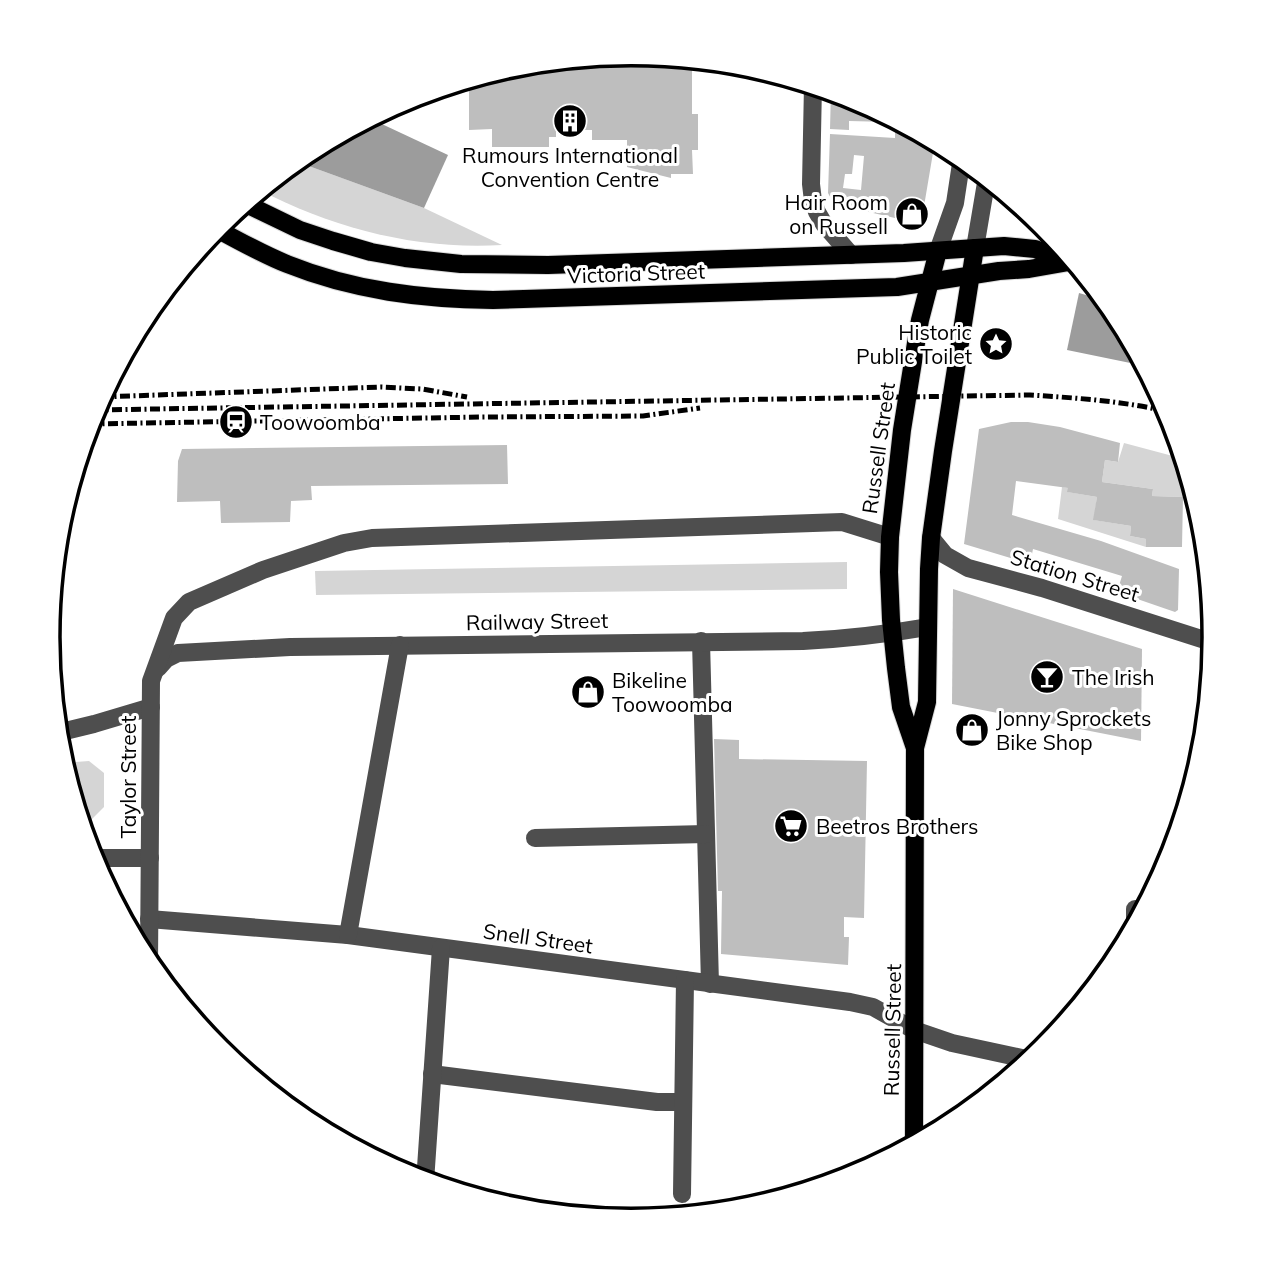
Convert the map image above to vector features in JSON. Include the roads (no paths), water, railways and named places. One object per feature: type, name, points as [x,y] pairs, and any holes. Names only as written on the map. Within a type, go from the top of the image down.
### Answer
[{"type":"main road","name":"Victoria Street","points":[[253,208],[300,230],[372,252],[461,264],[548,265],[851,255],[1020,246],[1059,258]]},
{"type":"main road","name":"Victoria Street","points":[[226,234],[287,264],[322,276],[400,295],[448,299],[494,300],[897,287],[1064,264]]},
{"type":"main road","name":"Russell Street","points":[[914,1134],[915,748],[927,702],[931,538],[975,248]]},
{"type":"main road","name":"Russell Street","points":[[915,748],[901,707],[892,633],[890,537],[907,397],[920,320],[938,251]]},
{"type":"street","points":[[813,95],[813,201],[824,224],[851,255]]},
{"type":"street","name":"Russell Street","points":[[938,251],[954,204],[960,170]]},
{"type":"street","name":"Russell Street","points":[[975,248],[985,189]]},
{"type":"street","name":"Taylor Street","points":[[149,944],[151,681],[174,618],[189,601],[263,570],[344,543],[372,538],[842,522],[890,537]]},
{"type":"street","name":"Station Street","points":[[931,538],[945,555],[968,568],[1042,587],[1202,639]]},
{"type":"street","name":"Railway Street","points":[[154,674],[166,659],[178,653],[290,646],[828,640],[928,627]]},
{"type":"street","points":[[701,641],[710,984]]},
{"type":"street","points":[[348,935],[400,645]]},
{"type":"street","points":[[67,731],[151,707]]},
{"type":"street","points":[[535,838],[706,834]]},
{"type":"street","points":[[104,858],[150,858]]},
{"type":"street","name":"Snell Street","points":[[149,919],[348,935],[850,1002],[873,1007],[914,1030],[952,1043],[1018,1057]]},
{"type":"street","points":[[426,1170],[440,947]]},
{"type":"street","points":[[682,1194],[685,980]]},
{"type":"street","points":[[432,1074],[657,1102],[683,1102]]},
{"type":"railway","points":[[112,397],[381,387],[422,389],[467,397]]},
{"type":"railway","points":[[107,410],[1030,395],[1155,409]]},
{"type":"railway","points":[[101,424],[643,416],[700,408]]},
{"type":"place","name":"Rumours International Convention Centre","points":[[570,121]]},
{"type":"place","name":"Hair Room on Russell","points":[[912,214]]},
{"type":"place","name":"Historic Public Toilet","points":[[996,344]]},
{"type":"place","name":"Toowoomba","points":[[236,422]]},
{"type":"place","name":"The Irish","points":[[1047,677]]},
{"type":"place","name":"Bikeline Toowoomba","points":[[588,692]]},
{"type":"place","name":"Jonny Sprockets Bike Shop","points":[[972,730]]},
{"type":"place","name":"Beetros Brothers","points":[[791,826]]}]
